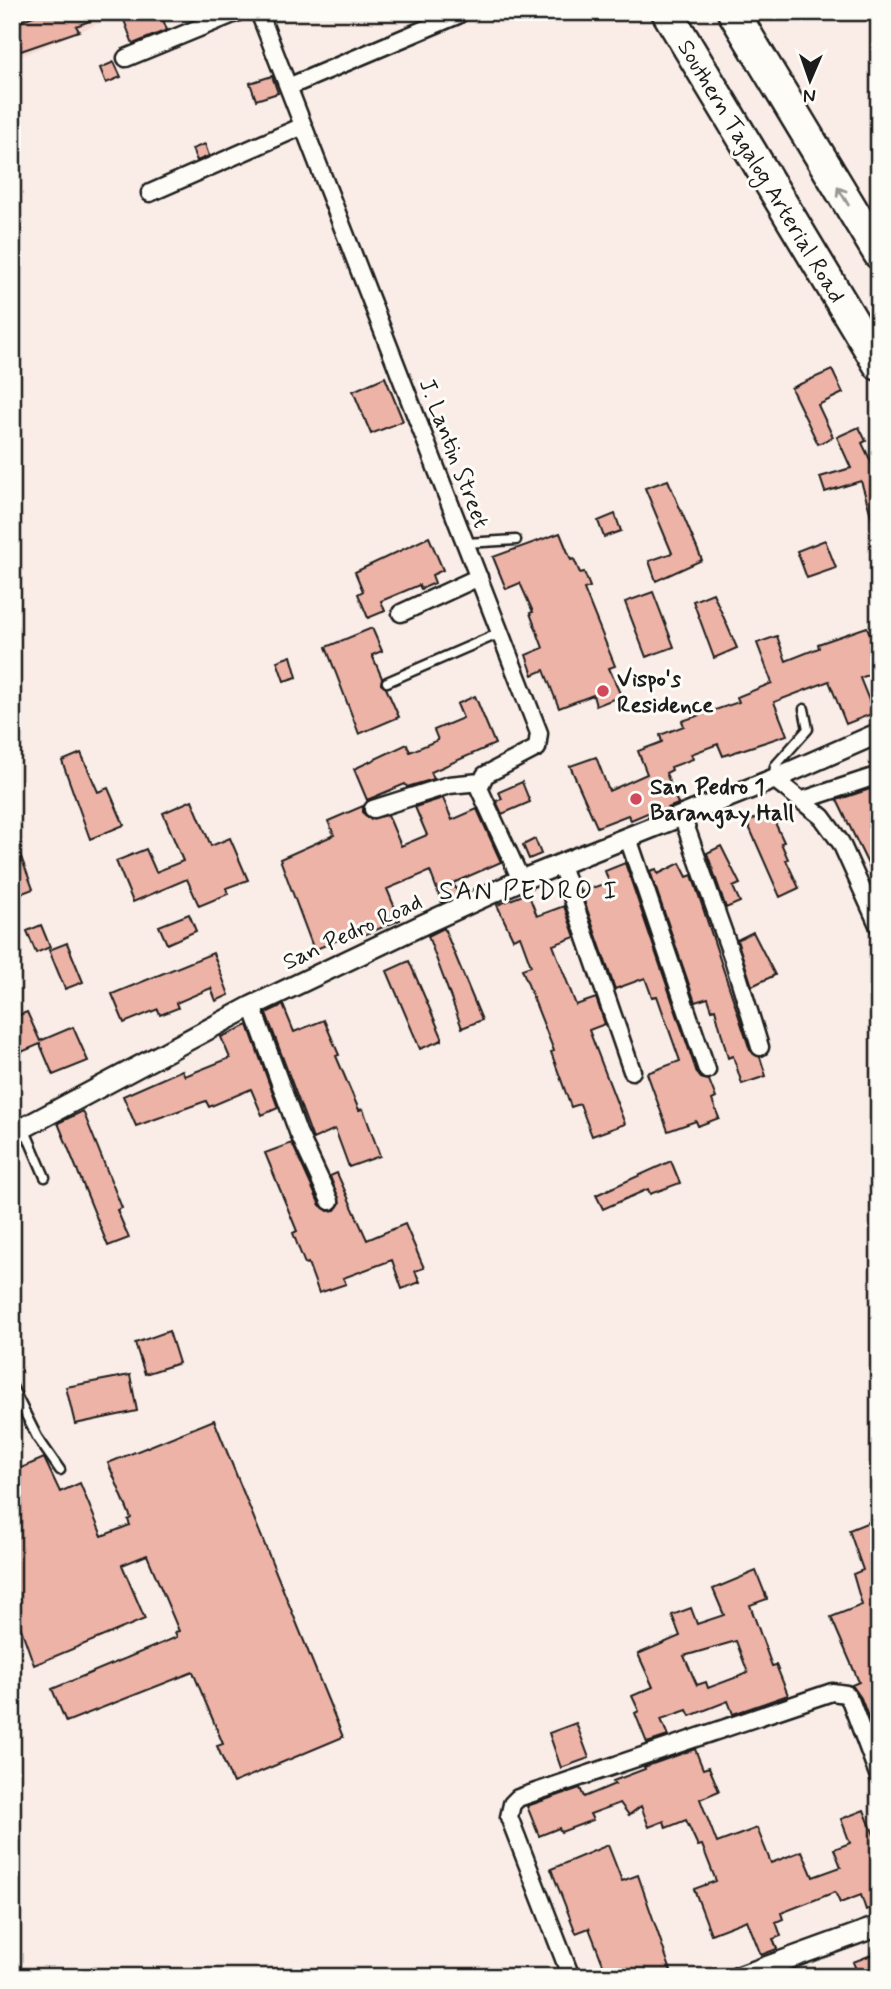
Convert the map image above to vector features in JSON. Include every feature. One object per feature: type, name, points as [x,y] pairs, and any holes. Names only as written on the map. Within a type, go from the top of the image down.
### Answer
[{"type":"highway","name":"Southern Tagalog Arterial Road","points":[[667,12],[879,365]]},
{"type":"highway","points":[[733,12],[879,254]]},
{"type":"street","points":[[126,58],[238,12]]},
{"type":"street","name":"J. Lantin Street","points":[[259,12],[466,543],[540,741],[537,748],[485,775],[480,782]]},
{"type":"street","points":[[288,87],[458,15]]},
{"type":"street","points":[[150,193],[303,126]]},
{"type":"street","points":[[401,613],[479,577]]},
{"type":"street","name":"San Pedro Road","points":[[18,1131],[252,1006],[521,880],[774,779],[879,733]]},
{"type":"street","points":[[803,800],[879,775]]},
{"type":"street","points":[[774,779],[822,817],[841,843],[879,927]]},
{"type":"street","points":[[373,809],[449,785],[480,782],[479,792],[521,880]]},
{"type":"street","points":[[682,816],[733,960],[760,1047]]},
{"type":"street","points":[[628,838],[707,1070]]},
{"type":"street","points":[[561,865],[632,1071]]},
{"type":"street","points":[[252,1006],[298,1132],[330,1201]]},
{"type":"street","points":[[571,1977],[509,1817],[512,1804],[518,1798],[832,1692],[846,1694],[852,1702],[879,1777]]},
{"type":"street","points":[[738,1977],[878,1928]]},
{"type":"lane","points":[[466,543],[516,540]]},
{"type":"lane","points":[[387,682],[500,633]]},
{"type":"lane","points":[[774,779],[775,766],[808,729],[804,709]]},
{"type":"lane","points":[[18,1131],[45,1177]]},
{"type":"lane","points":[[12,1387],[37,1437],[60,1470]]},
{"type":"shaded area","points":[[12,12],[126,12],[12,60]]},
{"type":"building","points":[[44,12],[109,14],[76,26],[79,31],[12,54],[12,24]]},
{"type":"building","points":[[121,12],[160,12],[167,30],[133,44]]},
{"type":"building","points":[[114,62],[121,77],[106,83],[100,68]]},
{"type":"building","points":[[272,76],[278,93],[256,100],[250,83]]},
{"type":"building","points":[[205,144],[209,156],[197,161],[192,149]]},
{"type":"building","points":[[832,370],[843,393],[818,405],[833,437],[818,444],[791,388]]},
{"type":"building","points":[[385,377],[403,421],[371,434],[353,391]]},
{"type":"building","points":[[859,427],[866,441],[862,443],[879,478],[879,528],[875,529],[861,481],[825,492],[820,477],[851,468],[837,437]]},
{"type":"building","points":[[668,480],[702,560],[656,581],[649,561],[672,553],[645,488]]},
{"type":"building","points":[[615,514],[621,531],[604,537],[598,521]]},
{"type":"building","points":[[560,533],[571,560],[574,559],[580,573],[584,572],[590,587],[584,589],[615,666],[609,668],[621,696],[596,706],[593,695],[559,708],[544,670],[533,675],[526,655],[543,648],[530,613],[533,612],[520,583],[506,589],[493,557]]},
{"type":"building","points":[[429,537],[443,570],[432,575],[435,583],[421,589],[419,585],[381,601],[385,611],[368,618],[358,594],[363,591],[355,572]]},
{"type":"building","points":[[825,540],[836,568],[807,578],[797,551]]},
{"type":"building","points":[[653,592],[674,647],[646,657],[625,602]]},
{"type":"building","points":[[713,593],[737,648],[714,658],[693,601]]},
{"type":"building","points":[[867,627],[879,657],[879,671],[860,678],[874,713],[846,724],[829,681],[774,702],[787,735],[723,756],[718,744],[691,754],[693,759],[671,767],[672,770],[666,773],[678,804],[660,811],[659,808],[631,820],[628,815],[597,827],[570,766],[596,757],[609,791],[647,774],[638,751],[662,742],[660,735],[684,726],[682,721],[739,702],[737,697],[772,683],[757,643],[777,636],[786,661],[819,648],[818,644]]},
{"type":"building","points":[[372,628],[382,651],[372,655],[382,678],[381,684],[386,688],[399,717],[359,734],[326,647]]},
{"type":"building","points":[[291,656],[297,677],[284,681],[277,661]]},
{"type":"building","points":[[475,696],[495,744],[431,772],[434,779],[407,787],[405,784],[367,800],[354,769],[407,744],[410,752],[438,740],[434,730],[463,718],[457,704]]},
{"type":"building","points":[[81,753],[98,792],[108,788],[124,825],[90,839],[62,761]]},
{"type":"building","points":[[522,782],[530,802],[502,814],[496,801],[502,799],[499,792]]},
{"type":"building","points":[[879,786],[879,887],[837,800]]},
{"type":"building","points":[[443,798],[452,820],[477,809],[501,862],[453,883],[459,895],[442,903],[430,871],[387,889],[400,920],[364,935],[362,930],[314,950],[280,859],[334,835],[328,821],[363,806],[363,813],[370,819],[388,815],[401,846],[427,835],[415,807]]},
{"type":"building","points":[[192,800],[211,846],[230,838],[248,880],[226,888],[228,894],[199,906],[187,879],[133,902],[116,861],[146,849],[156,872],[183,861],[163,813]]},
{"type":"building","points":[[770,812],[784,842],[781,843],[788,859],[786,860],[799,888],[780,897],[747,822]]},
{"type":"building","points":[[12,833],[33,889],[12,897]]},
{"type":"building","points":[[535,839],[541,854],[529,859],[523,845]]},
{"type":"building","points":[[721,846],[740,884],[733,887],[740,902],[726,908],[707,853]]},
{"type":"building","points":[[625,863],[697,1073],[701,1078],[709,1080],[716,1098],[712,1100],[719,1118],[698,1126],[696,1121],[668,1131],[647,1073],[680,1061],[657,996],[652,997],[645,978],[615,989],[581,892],[609,882],[605,871]]},
{"type":"building","points":[[680,863],[687,877],[692,875],[750,1050],[760,1057],[766,1076],[742,1084],[733,1056],[728,1058],[715,1009],[712,1010],[708,998],[695,1002],[650,871],[656,869],[658,874]]},
{"type":"building","points":[[528,893],[537,916],[564,906],[575,937],[553,945],[576,1005],[596,998],[605,1024],[589,1030],[625,1124],[592,1136],[580,1104],[571,1107],[551,1052],[554,1051],[522,969],[531,966],[520,936],[513,939],[497,905]]},
{"type":"building","points":[[189,914],[196,931],[167,944],[159,926]]},
{"type":"building","points":[[41,925],[50,947],[36,953],[27,931]]},
{"type":"building","points":[[444,928],[482,1020],[462,1028],[428,936]]},
{"type":"building","points":[[753,932],[775,975],[752,986],[737,940]]},
{"type":"building","points":[[67,943],[83,982],[65,989],[49,950]]},
{"type":"building","points":[[213,953],[229,995],[216,1001],[211,988],[176,1003],[178,1008],[160,1015],[158,1009],[124,1023],[112,994]]},
{"type":"building","points":[[409,961],[442,1037],[442,1040],[420,1049],[387,971]]},
{"type":"building","points":[[283,1005],[294,1032],[324,1020],[339,1055],[336,1056],[359,1110],[363,1109],[380,1156],[349,1167],[335,1129],[313,1139],[266,1013]]},
{"type":"building","points":[[27,1012],[40,1041],[73,1027],[88,1061],[53,1075],[40,1044],[12,1056],[12,1018]]},
{"type":"building","points":[[248,1025],[278,1108],[262,1115],[251,1089],[209,1107],[206,1101],[136,1126],[123,1096],[182,1070],[185,1076],[230,1058],[221,1037]]},
{"type":"building","points":[[83,1111],[122,1208],[117,1210],[129,1238],[108,1246],[58,1123]]},
{"type":"building","points":[[292,1143],[320,1205],[328,1211],[335,1210],[340,1203],[330,1176],[337,1173],[367,1240],[405,1224],[424,1268],[415,1271],[420,1282],[402,1289],[392,1260],[343,1278],[346,1284],[319,1293],[308,1263],[305,1264],[299,1249],[293,1233],[297,1231],[265,1153]]},
{"type":"building","points":[[671,1161],[680,1183],[650,1194],[648,1189],[603,1209],[596,1195]]},
{"type":"building","points":[[169,1331],[179,1363],[145,1374],[135,1343]]},
{"type":"building","points":[[130,1375],[137,1411],[75,1424],[66,1387]]},
{"type":"building","points":[[214,1420],[343,1737],[233,1783],[217,1746],[223,1744],[193,1672],[66,1722],[52,1689],[177,1637],[175,1632],[179,1631],[147,1555],[122,1565],[145,1619],[34,1665],[12,1603],[12,1472],[44,1458],[60,1492],[80,1483],[102,1536],[130,1525],[128,1520],[131,1518],[108,1463]]},
{"type":"building","points":[[879,1518],[879,1746],[861,1698],[852,1685],[859,1682],[831,1617],[862,1605],[853,1574],[863,1570],[849,1530]]},
{"type":"building","points":[[756,1571],[767,1599],[750,1605],[772,1666],[776,1665],[788,1695],[733,1714],[728,1701],[690,1716],[687,1710],[661,1719],[668,1736],[647,1743],[635,1713],[639,1711],[632,1696],[653,1687],[638,1654],[680,1636],[672,1615],[691,1608],[697,1624],[724,1615],[713,1589]],"holes":[[[736,1641],[748,1673],[708,1688],[706,1682],[697,1685],[684,1656]]]},
{"type":"building","points":[[576,1723],[589,1758],[561,1768],[549,1733]]},
{"type":"building","points":[[695,1749],[703,1769],[709,1767],[719,1791],[700,1799],[717,1843],[757,1828],[771,1863],[802,1851],[813,1877],[841,1867],[834,1849],[850,1843],[841,1819],[864,1810],[879,1847],[879,1905],[866,1910],[861,1895],[840,1903],[835,1892],[781,1913],[783,1919],[776,1922],[781,1936],[773,1939],[777,1949],[761,1955],[747,1920],[711,1934],[694,1889],[716,1881],[702,1845],[698,1846],[686,1820],[666,1828],[664,1821],[649,1827],[641,1806],[629,1815],[620,1803],[590,1814],[593,1820],[561,1832],[559,1828],[539,1836],[527,1806],[580,1788],[584,1797],[615,1784],[613,1781],[645,1769],[644,1767]]},
{"type":"building","points":[[608,1845],[622,1881],[638,1875],[673,1977],[608,1977],[589,1928],[576,1933],[551,1869]]},
{"type":"building","points":[[879,1952],[879,1977],[859,1977],[853,1962]]},
{"type":"place","name":"Vispo's Residence","points":[[603,691]]},
{"type":"place","name":"San Pedro 1 Barangay Hall","points":[[636,799]]},
{"type":"district","name":"SAN PEDRO I","points":[[529,890]]}]
